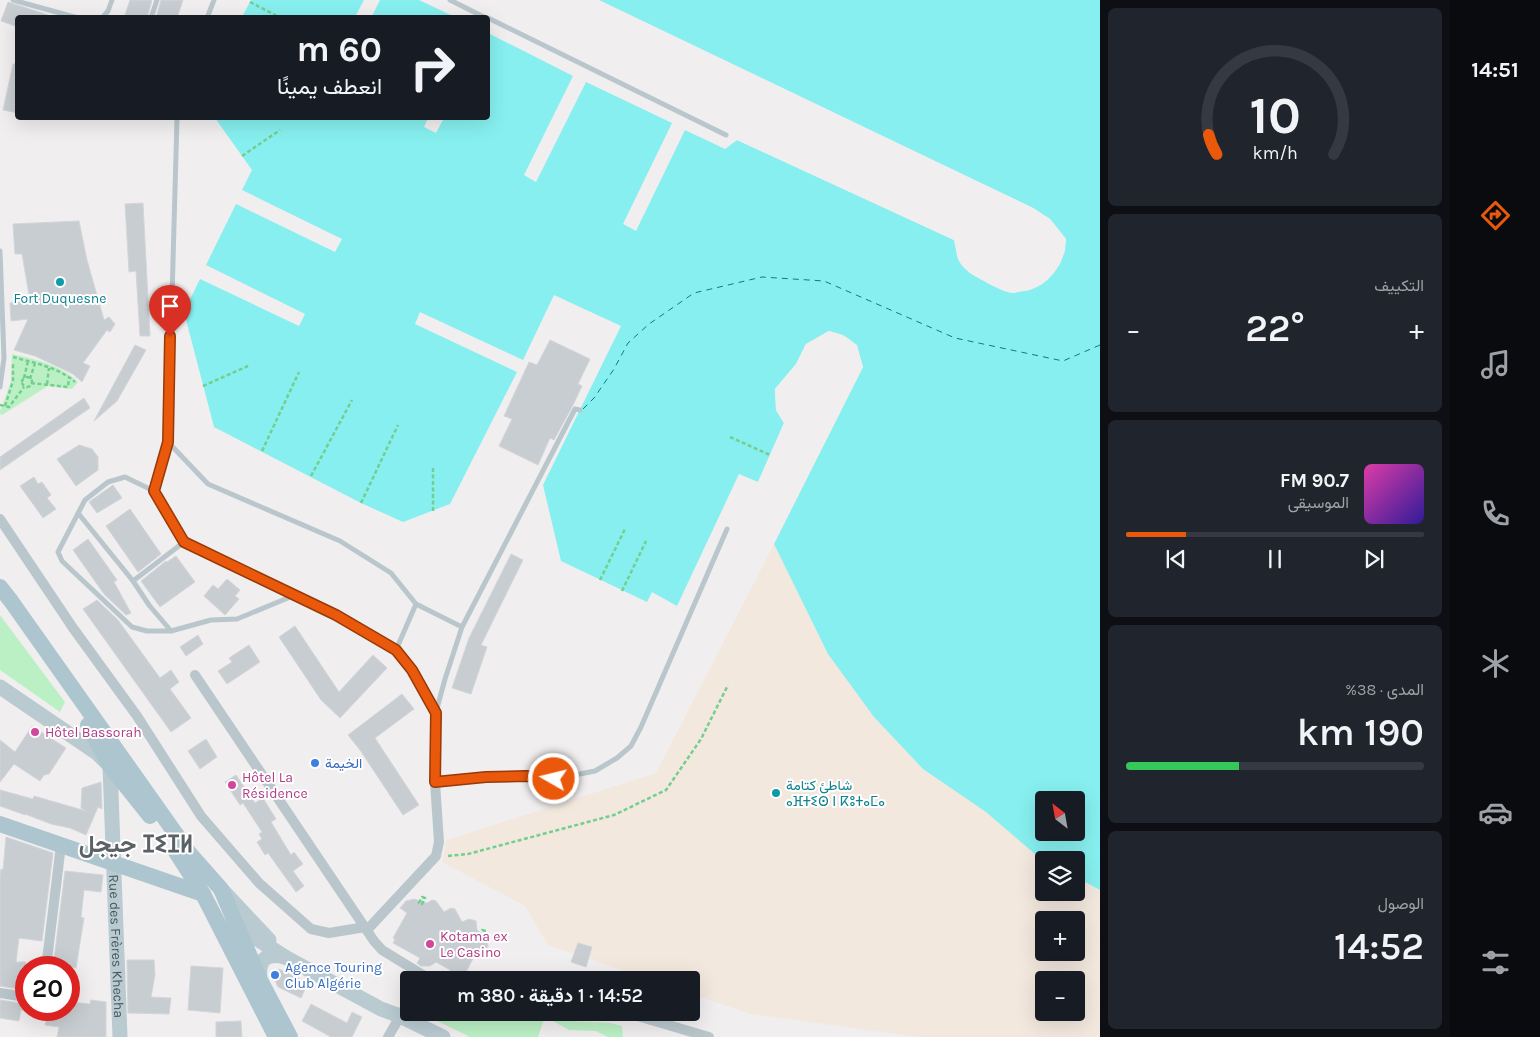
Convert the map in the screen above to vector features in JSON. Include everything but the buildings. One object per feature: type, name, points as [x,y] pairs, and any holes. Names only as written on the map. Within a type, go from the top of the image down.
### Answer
[{"type":"main road","points":[[0,587],[68,683],[114,761],[154,822],[184,862],[200,889],[276,1037]]},
{"type":"main road","points":[[68,683],[95,740],[190,854],[285,957]]},
{"type":"main road","points":[[0,687],[97,753],[114,761]]},
{"type":"main road","points":[[53,723],[95,740]]},
{"type":"main road","name":"Rue des Frères Khecha","points":[[114,761],[114,863],[120,1037]]},
{"type":"main road","points":[[0,827],[61,845],[176,885],[200,889],[221,889]]},
{"type":"main road","points":[[221,889],[260,980],[290,1037]]},
{"type":"main road","points":[[210,909],[285,957],[380,1009],[400,1016]]},
{"type":"main road","points":[[260,980],[260,967],[264,959],[272,955],[285,957]]},
{"type":"main road","points":[[410,1021],[443,1037]]},
{"type":"street","points":[[0,519],[73,628],[137,716],[201,816],[259,882],[311,928],[329,933],[366,929],[436,856],[439,842],[435,782],[436,713]]},
{"type":"street","points":[[196,675],[366,929],[382,950],[413,971]]},
{"type":"street","points":[[47,956],[61,845]]},
{"type":"street","points":[[0,993],[15,995]]},
{"type":"street","points":[[388,1037],[400,1016]]},
{"type":"street","points":[[655,1021],[709,1037]]},
{"type":"lane","points":[[13,0],[67,15]]},
{"type":"lane","points":[[105,15],[112,0]]},
{"type":"lane","points":[[152,15],[158,0]]},
{"type":"lane","points":[[208,15],[214,0]]},
{"type":"lane","points":[[450,0],[481,15]]},
{"type":"lane","points":[[490,19],[726,135]]},
{"type":"lane","points":[[154,491],[168,442],[176,120]]},
{"type":"lane","points":[[0,252],[4,355],[0,387]]},
{"type":"lane","points":[[436,713],[462,627],[574,409],[580,410]]},
{"type":"lane","points":[[168,442],[208,484],[340,541],[391,573],[416,604],[462,627]]},
{"type":"lane","points":[[295,595],[237,619],[211,620],[171,631],[147,631],[132,627],[62,561],[58,552],[85,500],[108,482],[125,477],[154,491],[184,542],[295,595],[336,615],[396,650],[412,670],[436,713]]},
{"type":"lane","points":[[78,513],[171,631]]},
{"type":"lane","points":[[435,782],[486,777],[526,776],[554,779],[595,771],[617,758],[631,746],[727,529]]},
{"type":"lane","points":[[133,582],[184,542]]},
{"type":"lane","points":[[396,650],[416,604]]},
{"type":"path","points":[[250,2],[276,15]]},
{"type":"path","points":[[242,156],[280,130]]},
{"type":"path","points":[[4,355],[49,368],[70,377],[75,382]]},
{"type":"path","points":[[5,406],[13,380],[13,358]]},
{"type":"path","points":[[24,387],[22,382],[28,361]]},
{"type":"path","points":[[31,383],[30,379],[35,363]]},
{"type":"path","points":[[203,386],[248,366]]},
{"type":"path","points":[[47,384],[49,368]]},
{"type":"path","points":[[262,452],[299,372]]},
{"type":"path","points":[[31,383],[68,387],[70,377]]},
{"type":"path","points":[[24,378],[30,379]]},
{"type":"path","points":[[13,380],[22,382]]},
{"type":"path","points":[[0,405],[9,407],[24,387],[29,386],[31,383]]},
{"type":"path","points":[[311,476],[352,400]]},
{"type":"path","points":[[361,502],[398,425]]},
{"type":"path","points":[[730,437],[770,454]]},
{"type":"path","points":[[432,511],[433,468]]},
{"type":"path","points":[[600,580],[625,528]]},
{"type":"path","points":[[622,591],[646,541]]},
{"type":"path","points":[[436,856],[468,854],[614,815],[666,790],[701,739],[728,685]]},
{"type":"green space","points":[[12,354],[55,367],[64,371],[78,382],[72,389],[48,386],[2,415],[0,410],[11,381]]},
{"type":"green space","points":[[0,615],[65,702],[60,712],[0,670]]},
{"type":"green space","points":[[437,1021],[543,1021],[538,1037],[470,1037]]},
{"type":"green space","points":[[553,1021],[610,1023],[622,1026],[623,1037],[608,1037],[596,1031],[569,1030]]},
{"type":"sand","name":"شاطئ كتامة ⴰⴼⵜⵉⵙ ⵏ ⴽⵓⵜⴰⵎⴰ","points":[[774,544],[828,654],[986,812],[1035,853],[1035,901],[1085,901],[1085,882],[1100,890],[1100,1037],[918,1037],[751,1014],[700,997],[700,971],[625,971],[548,945],[525,906],[442,862],[447,840],[656,773]]},
{"type":"water","points":[[251,0],[364,0],[356,15],[243,15]]},
{"type":"water","points":[[380,0],[419,0],[451,15],[372,15]]},
{"type":"water","points":[[599,0],[1100,0],[1100,890],[1085,882],[1085,851],[1035,851],[1035,854],[986,812],[923,769],[874,717],[828,654],[774,544],[863,367],[856,346],[849,339],[829,331],[806,344],[796,364],[775,389],[776,410],[784,423],[758,482],[739,474],[677,606],[652,592],[647,602],[561,561],[543,485],[621,326],[554,295],[523,360],[420,312],[415,324],[517,372],[450,504],[403,522],[361,503],[214,427],[184,312],[200,279],[299,326],[305,314],[206,265],[236,204],[335,252],[342,239],[242,190],[252,170],[216,120],[427,120],[424,127],[436,133],[443,120],[490,120],[490,34],[573,76],[524,175],[536,182],[586,82],[672,123],[623,224],[636,231],[685,130],[725,148],[737,140],[954,240],[958,259],[966,269],[980,279],[1009,292],[1014,293],[1033,289],[1048,279],[1059,265],[1066,239],[1050,219],[1033,208]]},
{"type":"pier","points":[[596,0],[1033,208],[1050,219],[1066,239],[1065,251],[1060,264],[1043,283],[1030,290],[1012,293],[991,285],[970,273],[959,260],[954,240],[737,140],[725,149],[683,129],[686,128],[725,146],[738,137],[955,238],[961,258],[971,271],[992,283],[1013,290],[1030,288],[1042,281],[1058,263],[1063,239],[1048,221],[1032,210]]},
{"type":"pier","points":[[829,331],[843,335],[857,345],[863,367],[772,547],[771,543],[861,367],[854,346],[842,337],[829,334],[807,346],[798,365],[778,390],[779,409],[787,423],[761,483],[758,482],[784,423],[776,410],[775,389],[796,364],[806,344]]},
{"type":"ferry route","points":[[583,409],[594,398],[614,369],[628,343],[649,324],[694,293],[762,277],[824,281],[955,338],[1063,361],[1100,345]]},
{"type":"place","name":"Fort Duquesne","points":[[60,282]]},
{"type":"place","name":"Hôtel Bassorah","points":[[35,732]]},
{"type":"place","name":"الخيمة","points":[[315,763]]},
{"type":"place","name":"Hôtel La Résidence","points":[[232,785]]},
{"type":"place","name":"شاطئ كتامة ⴰⴼⵜⵉⵙ ⵏ ⴽⵓⵜⴰⵎⴰ","points":[[776,793]]},
{"type":"place","name":"Kotama ex Le Casino","points":[[430,944]]},
{"type":"place","name":"Agence Touring Club Algérie","points":[[275,975]]},
{"type":"district","name":"جيجل ⵊⵉⵊⵍ","points":[[136,844]]},
{"type":"route","points":[[170,336],[168,442],[154,491],[184,542],[336,615],[396,650],[412,670],[436,713],[435,782],[486,777],[526,776],[554,779]]}]
